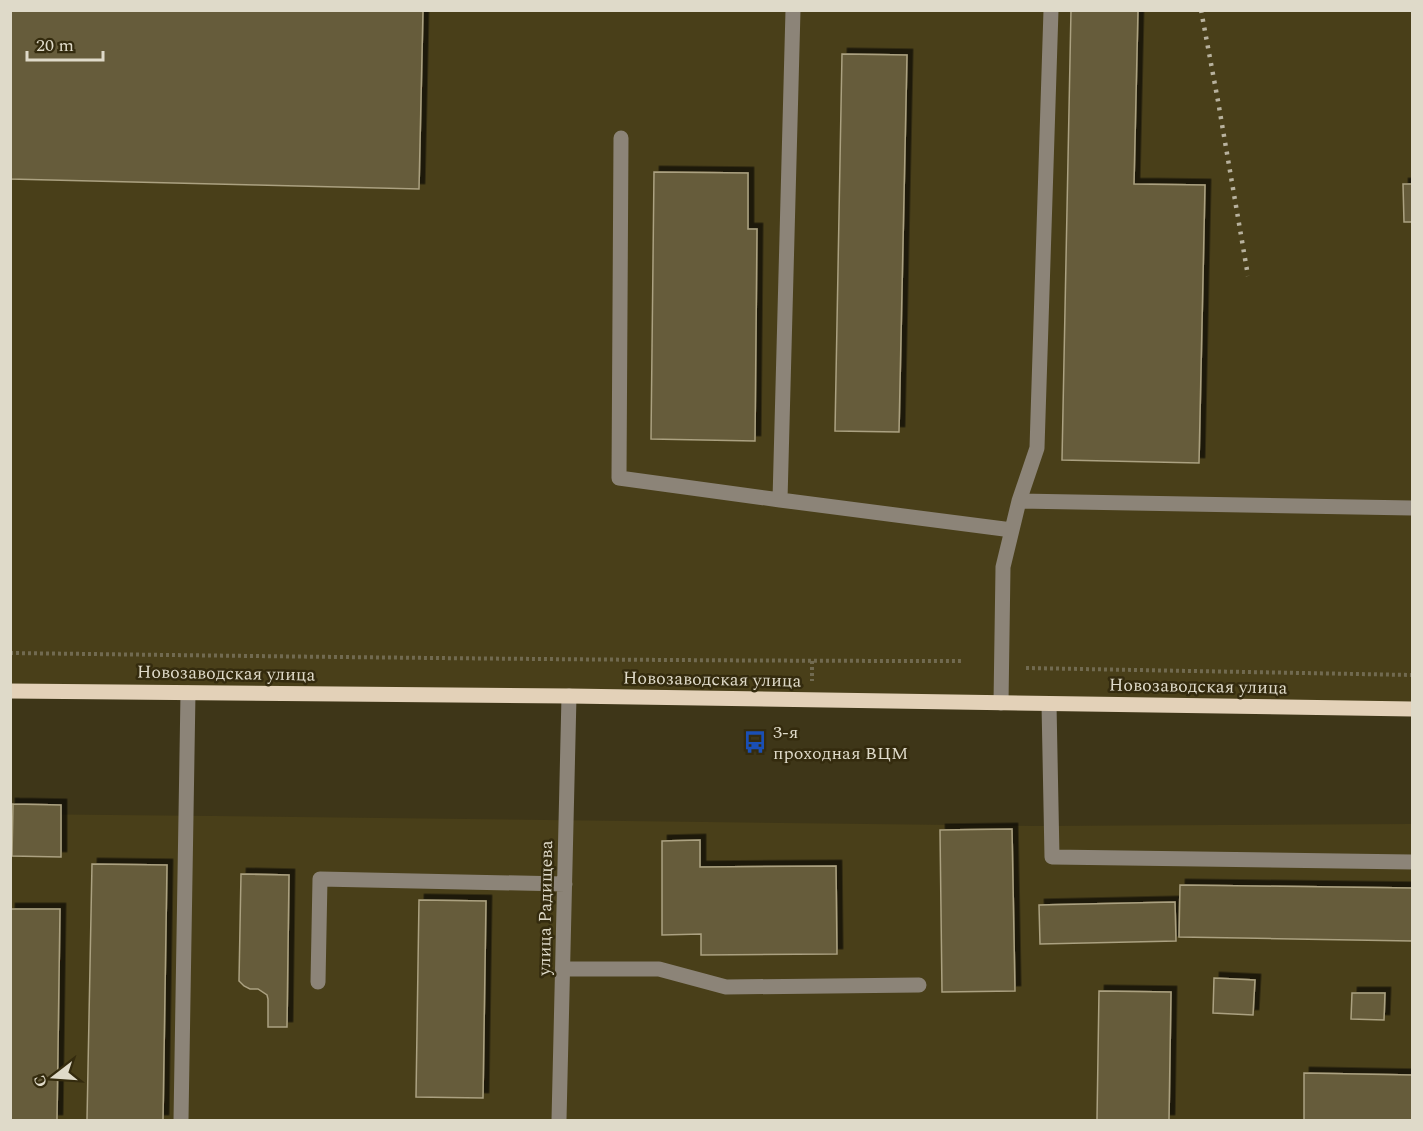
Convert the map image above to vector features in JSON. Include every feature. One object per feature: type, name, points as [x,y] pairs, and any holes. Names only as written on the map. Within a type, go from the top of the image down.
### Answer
[{"type":"main road","name":"Новозаводская улица","points":[[10,691],[569,696],[1413,709]]},
{"type":"street","points":[[780,500],[793,10]]},
{"type":"street","points":[[1001,703],[1003,567],[1019,501],[1037,448],[1051,10]]},
{"type":"street","points":[[621,138],[619,478],[1012,530]]},
{"type":"street","points":[[1019,501],[1413,508]]},
{"type":"street","points":[[181,1120],[188,693]]},
{"type":"street","name":"улица Радищева","points":[[559,1120],[569,696]]},
{"type":"street","points":[[1049,704],[1052,857],[1413,862]]},
{"type":"street","points":[[318,982],[320,879],[565,884]]},
{"type":"street","points":[[563,969],[659,969],[726,987],[919,985]]},
{"type":"path","points":[[10,653],[961,661]]},
{"type":"path","points":[[812,661],[812,681]]},
{"type":"path","points":[[1026,668],[1413,675]]},
{"type":"shaded area","points":[[11,11],[1412,11],[1412,709],[11,691]]},
{"type":"shaded area","points":[[11,814],[1036,826],[1412,824],[1412,1120],[11,1120]]},
{"type":"building","points":[[10,10],[423,10],[419,189],[10,179]]},
{"type":"building","points":[[1071,10],[1138,10],[1134,184],[1205,185],[1199,463],[1062,460]]},
{"type":"building","points":[[842,54],[907,55],[899,432],[835,431]]},
{"type":"building","points":[[654,172],[748,173],[748,229],[757,229],[755,441],[651,439]]},
{"type":"building","points":[[1403,184],[1412,184],[1412,222],[1404,222]]},
{"type":"building","points":[[10,804],[13,804],[12,856],[10,856]]},
{"type":"building","points":[[13,804],[61,805],[61,857],[12,856]]},
{"type":"building","points":[[1012,829],[1015,991],[942,992],[940,830]]},
{"type":"building","points":[[700,840],[700,867],[836,866],[837,954],[701,955],[701,934],[662,935],[662,841]]},
{"type":"building","points":[[92,864],[167,865],[163,1120],[87,1120]]},
{"type":"building","points":[[241,874],[289,875],[287,1027],[268,1027],[267,995],[258,989],[244,986],[239,981]]},
{"type":"building","points":[[1180,885],[1412,888],[1412,941],[1179,937]]},
{"type":"building","points":[[419,900],[486,901],[483,1098],[416,1097]]},
{"type":"building","points":[[1175,902],[1176,941],[1040,944],[1039,905]]},
{"type":"building","points":[[10,909],[60,909],[57,1120],[10,1120]]},
{"type":"building","points":[[1214,978],[1255,980],[1253,1015],[1213,1013]]},
{"type":"building","points":[[1099,991],[1171,992],[1169,1120],[1097,1120]]},
{"type":"building","points":[[1352,993],[1385,993],[1384,1020],[1351,1019]]},
{"type":"building","points":[[1304,1073],[1412,1075],[1412,1120],[1304,1120]]},
{"type":"railway","points":[[1201,10],[1248,276]]},
{"type":"place","name":"3-я проходная ВЦМ","points":[[755,742]]}]
